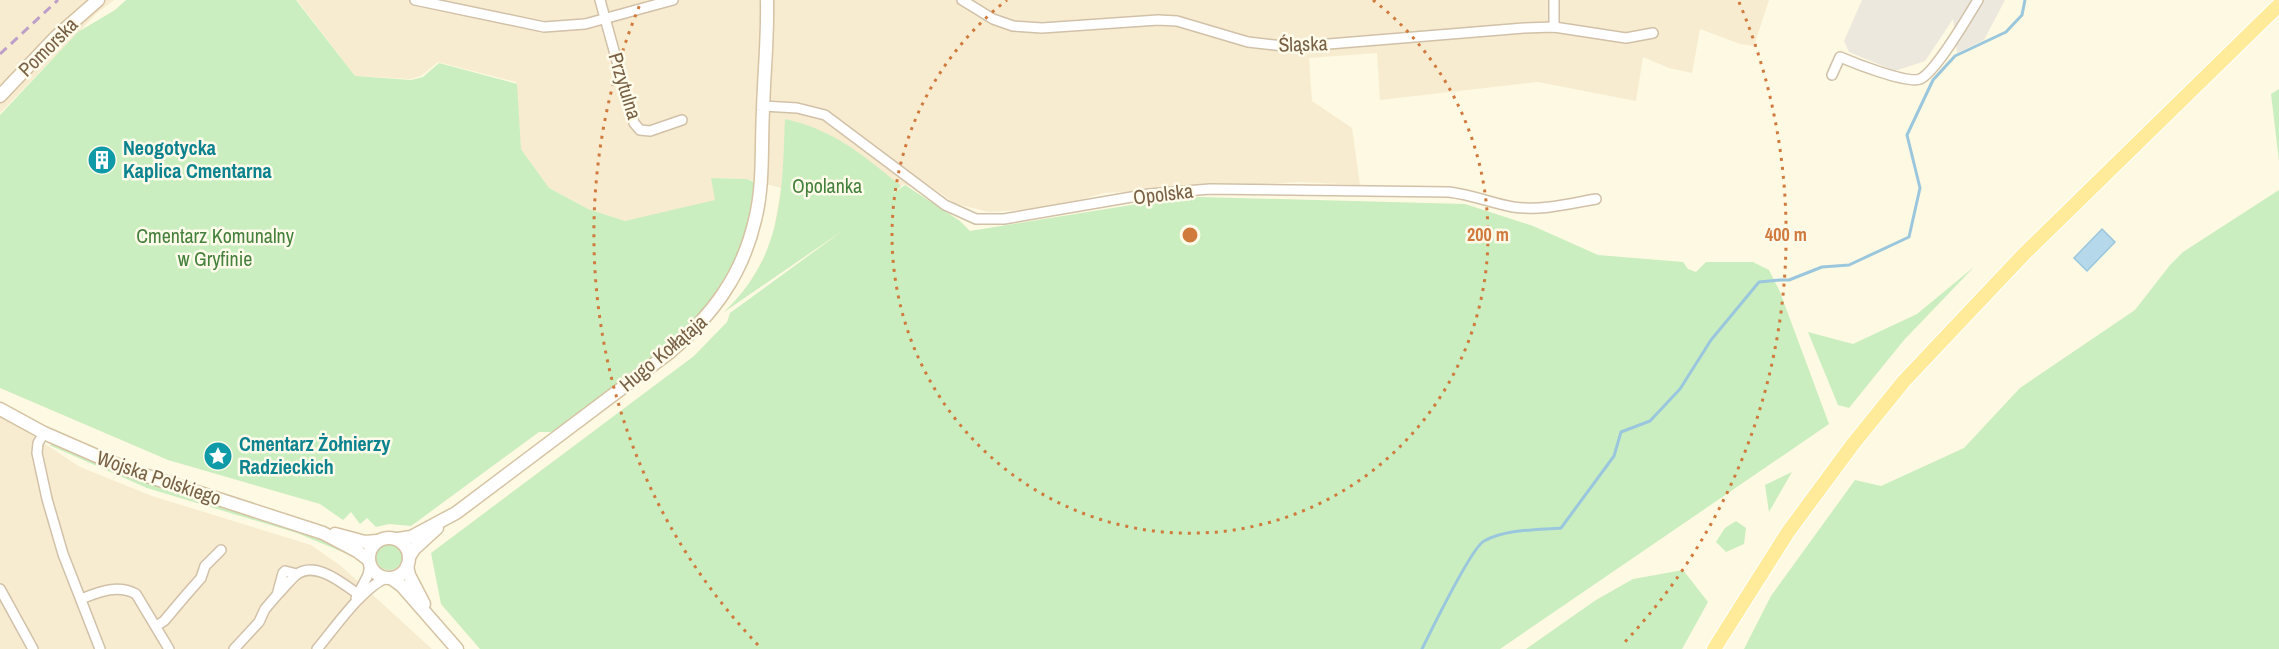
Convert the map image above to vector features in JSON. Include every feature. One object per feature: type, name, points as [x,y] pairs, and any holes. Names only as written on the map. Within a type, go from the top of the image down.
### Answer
[{"type":"main road","points":[[1714,649],[1794,522],[1853,444],[1938,343],[2017,261],[2277,5]]},
{"type":"street","name":"Pomorska","points":[[0,96],[56,38],[98,0]]},
{"type":"street","points":[[415,0],[544,27],[585,24],[673,0]]},
{"type":"street","name":"Przytulna","points":[[600,0],[634,123],[640,130],[650,131],[682,120]]},
{"type":"street","name":"Hugo Kołłątaja","points":[[408,562],[414,549],[441,522],[670,352],[698,328],[721,299],[743,258],[756,218],[767,0]]},
{"type":"street","name":"Śląska","points":[[962,0],[984,14],[1013,26],[1042,28],[1158,20],[1177,21],[1248,42],[1292,47],[1524,28],[1554,27],[1626,38],[1653,33]]},
{"type":"street","points":[[1554,0],[1554,27]]},
{"type":"street","points":[[1832,75],[1840,57],[1888,74],[1912,80],[1920,79],[1935,65],[1978,0]]},
{"type":"street","name":"Opolska","points":[[763,106],[797,108],[825,116],[945,205],[976,219],[1004,219],[1149,195],[1210,189],[1449,192],[1476,196],[1510,206],[1547,209],[1596,200]]},
{"type":"street","name":"Wojska Polskiego","points":[[0,409],[102,460],[149,478],[323,533],[365,542],[377,541]]},
{"type":"street","points":[[44,433],[38,443],[37,453],[47,499],[63,554],[100,649]]},
{"type":"street","name":"Hugo Kołłątaja","points":[[398,539],[411,537],[441,522]]},
{"type":"street","name":"Wojska Polskiego","points":[[323,533],[357,551],[369,562]]},
{"type":"street","points":[[354,604],[368,575],[370,550],[377,541],[388,537],[398,539],[406,546],[407,573],[428,614]]},
{"type":"street","points":[[156,626],[164,621],[194,587],[201,578],[205,566],[221,550]]},
{"type":"street","points":[[369,562],[378,575],[399,583],[457,649]]},
{"type":"street","points":[[317,649],[354,604],[378,582],[401,574],[408,562]]},
{"type":"street","points":[[234,649],[259,622],[265,609],[278,595],[285,571],[297,574],[306,570],[319,571],[358,594]]},
{"type":"street","points":[[0,589],[33,649]]},
{"type":"street","points":[[81,599],[110,590],[128,590],[141,599],[169,649]]},
{"type":"shaded area","points":[[0,0],[114,0],[97,13],[0,113]]},
{"type":"shaded area","points":[[297,0],[1769,0],[1754,46],[1740,44],[1700,29],[1692,73],[1669,68],[1643,57],[1636,101],[1538,82],[1380,100],[1377,53],[1309,58],[1312,101],[1352,128],[1360,185],[1301,182],[1104,193],[1076,201],[1021,210],[989,212],[956,204],[917,177],[909,187],[904,184],[859,219],[724,312],[743,294],[767,253],[773,235],[781,188],[747,179],[711,178],[716,200],[661,214],[625,221],[588,209],[549,188],[521,149],[516,82],[438,62],[421,76],[410,79],[355,76]]},
{"type":"shaded area","points":[[1862,0],[2005,0],[1984,40],[1957,53],[1953,19],[1925,61],[1895,71],[1849,52],[1844,41]]},
{"type":"shaded area","points":[[0,414],[80,467],[152,496],[311,545],[341,566],[432,649],[0,649]]},
{"type":"green space","name":"Cmentarz Komunalny w Gryfinie","points":[[126,0],[296,0],[355,76],[411,80],[423,77],[439,63],[517,84],[521,149],[549,188],[588,209],[625,221],[715,200],[711,178],[747,179],[754,182],[744,236],[738,253],[724,281],[706,307],[659,354],[553,432],[539,432],[411,526],[389,524],[376,527],[367,518],[360,524],[351,512],[343,520],[320,504],[168,460],[0,388],[0,115],[78,32],[115,10]]},
{"type":"green space","points":[[2279,89],[2279,161],[2271,94]]},
{"type":"green space","name":"Opolanka","points":[[785,119],[818,130],[861,154],[901,186],[891,195],[905,185],[960,221],[970,231],[1156,201],[1200,197],[1465,204],[1533,226],[1598,255],[1683,262],[1688,269],[1696,272],[1706,262],[1753,262],[1769,270],[1780,292],[1829,424],[1500,649],[480,649],[441,604],[431,553],[694,356],[727,322],[730,313],[845,229],[724,312],[743,291],[758,269],[776,223],[783,173]]},
{"type":"green space","points":[[2279,190],[2279,649],[1744,649],[1771,596],[1855,480],[1881,486],[1964,448],[2020,388],[2135,310],[2183,252]]},
{"type":"green space","points":[[1974,267],[1904,340],[1849,408],[1838,405],[1808,332],[1853,344],[1917,314]]},
{"type":"green space","points":[[55,444],[148,483],[308,533],[350,551],[345,553],[297,533],[147,488],[49,445]]},
{"type":"green space","points":[[1792,472],[1769,512],[1765,485]]},
{"type":"green space","points":[[1736,521],[1746,528],[1744,544],[1726,552],[1716,542],[1725,528]]},
{"type":"green space","points":[[389,544],[398,548],[402,557],[398,566],[389,570],[380,566],[376,557],[380,548]]},
{"type":"green space","points":[[1683,570],[1708,602],[1682,649],[1526,649],[1596,600],[1633,579]]},
{"type":"water","points":[[2102,229],[2115,242],[2087,271],[2074,258]]},
{"type":"waterway","points":[[1781,280],[1789,280],[1822,267],[1849,265],[1909,237],[1920,188],[1907,135],[1933,80],[1955,56],[2006,32],[2022,15],[2025,0]]},
{"type":"waterway","points":[[1422,649],[1478,547],[1484,541],[1502,534],[1561,528],[1614,456],[1621,432],[1650,421],[1680,389],[1711,340],[1759,282],[1780,280]]},
{"type":"railway","points":[[0,54],[58,0]]},
{"type":"place","name":"Neogotycka Kaplica Cmentarna","points":[[102,160]]},
{"type":"place","name":"Cmentarz Żołnierzy Radzieckich","points":[[218,456]]}]
